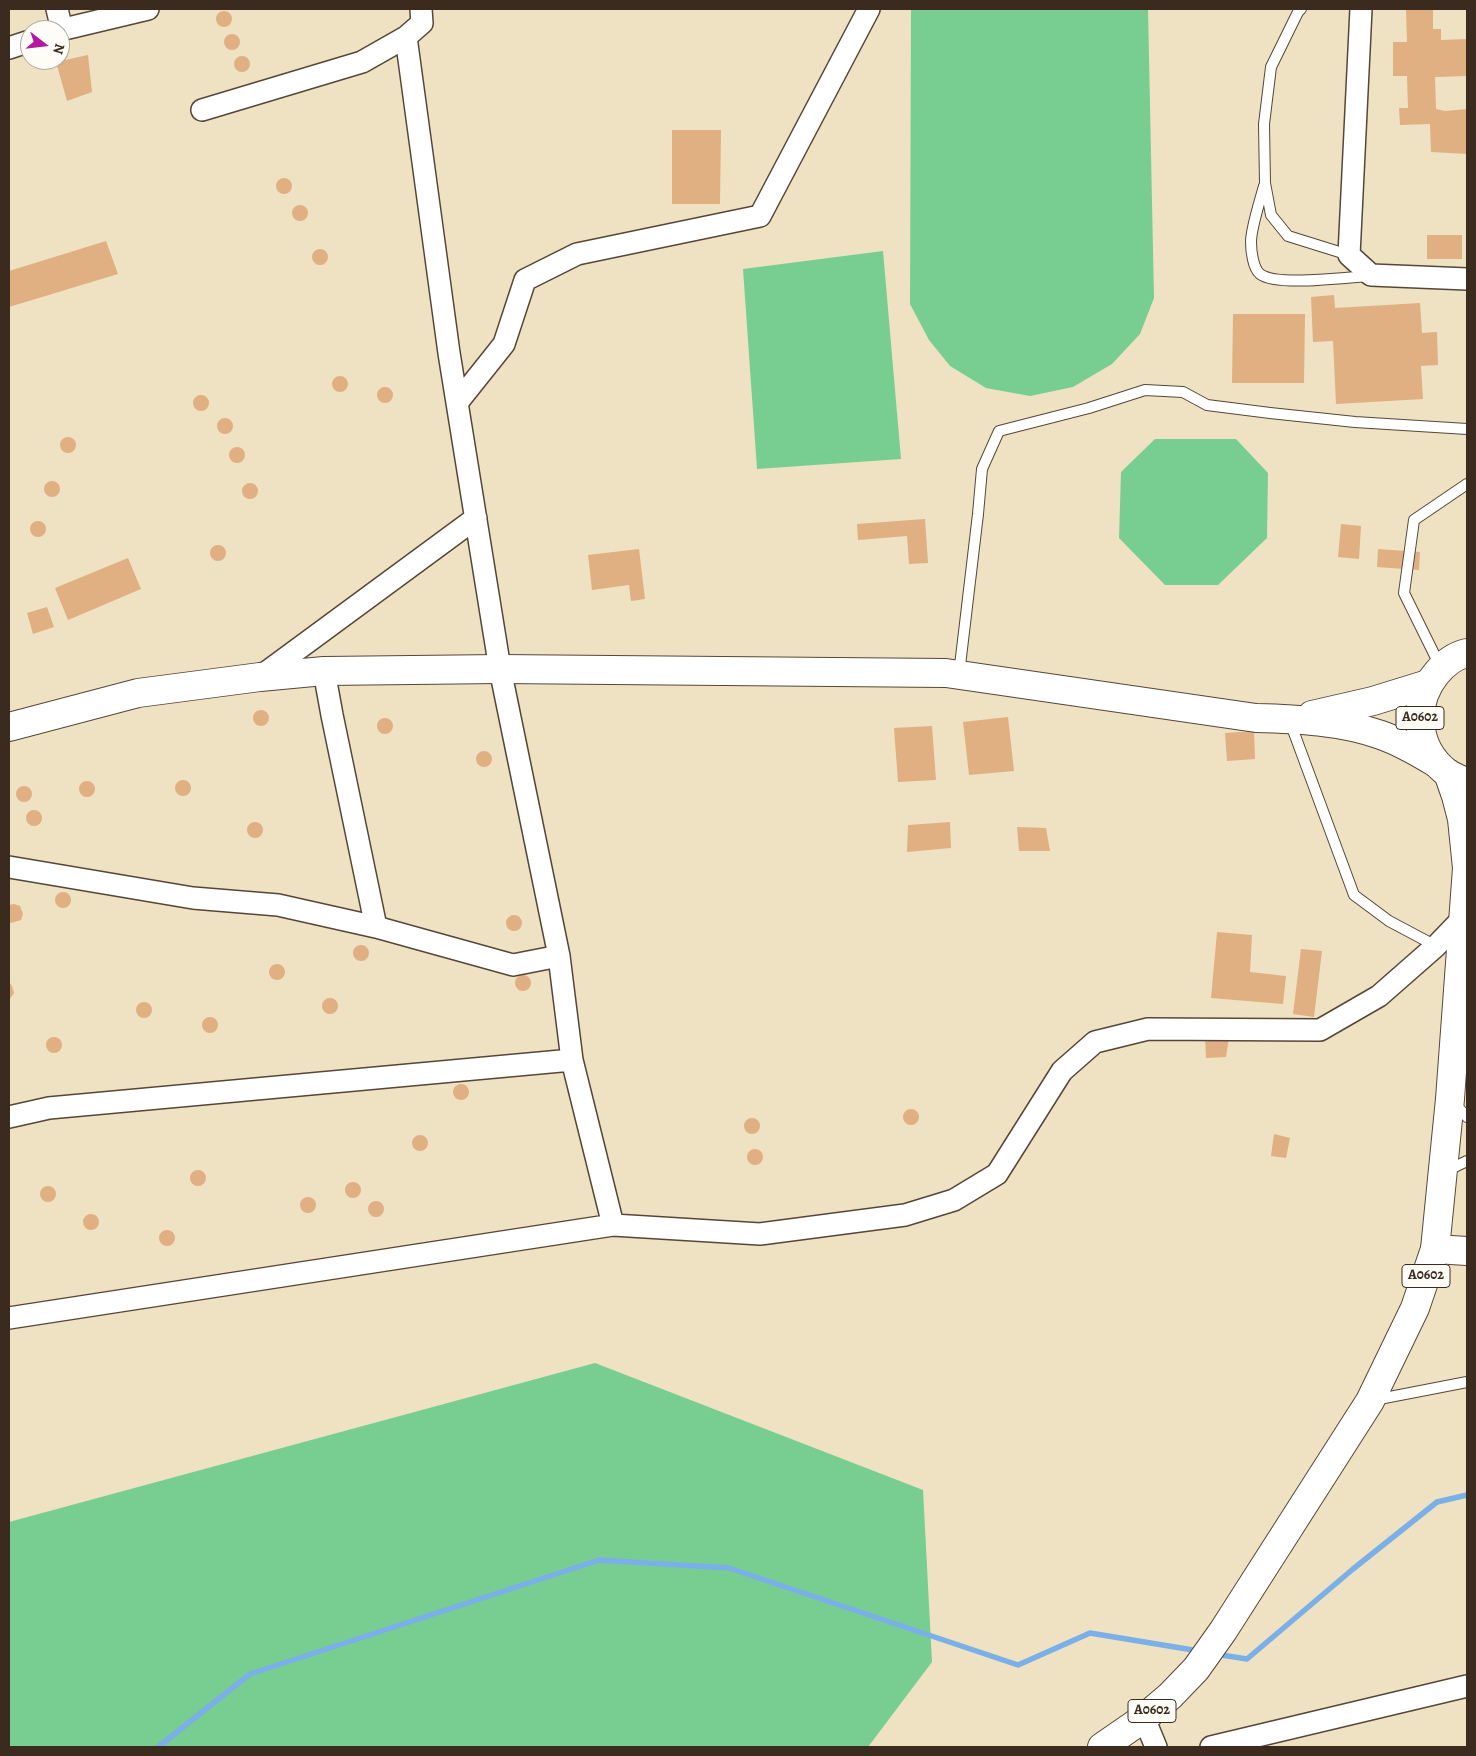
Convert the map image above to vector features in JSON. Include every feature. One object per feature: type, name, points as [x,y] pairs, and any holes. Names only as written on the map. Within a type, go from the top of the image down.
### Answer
[{"type":"main road","points":[[1289,719],[1345,708],[1401,693],[1453,661]]},
{"type":"main road","name":"A0602","points":[[1102,1747],[1144,1718],[1170,1696],[1196,1669],[1223,1631],[1370,1401],[1415,1308],[1435,1249],[1443,1173],[1459,1108],[1467,867],[1462,819],[1450,773],[1425,745],[1420,725],[1420,704],[1453,661]]},
{"type":"main road","points":[[9,727],[138,693],[324,670],[500,669],[946,674],[1256,718],[1289,719],[1352,727],[1381,735],[1410,747],[1450,773]]},
{"type":"main road","points":[[1435,1249],[1467,1251]]},
{"type":"street","points":[[70,28],[148,9]]},
{"type":"street","points":[[202,110],[362,62],[406,37],[422,23],[421,9]]},
{"type":"street","points":[[457,403],[504,344],[525,280],[577,254],[760,216],[869,9]]},
{"type":"street","points":[[1361,9],[1349,254],[1370,275],[1467,279]]},
{"type":"street","points":[[406,37],[446,333],[500,669],[559,956],[572,1060],[613,1225]]},
{"type":"street","points":[[260,677],[476,518]]},
{"type":"street","points":[[324,670],[376,927]]},
{"type":"street","points":[[9,866],[193,898],[278,905],[376,927],[513,965],[559,956]]},
{"type":"street","points":[[9,1318],[613,1225],[760,1234],[905,1215],[954,1200],[998,1174],[1062,1071],[1095,1042],[1148,1029],[1320,1030],[1379,996],[1465,919]]},
{"type":"street","points":[[9,1117],[49,1108],[572,1060]]},
{"type":"street","points":[[1211,1747],[1467,1686]]},
{"type":"street","points":[[1144,1718],[1156,1747]]},
{"type":"lane","points":[[1301,9],[1271,68],[1264,124],[1265,182],[1271,215],[1288,236],[1349,254]]},
{"type":"lane","points":[[1265,182],[1251,241],[1253,260],[1258,273],[1268,279],[1295,281],[1370,275]]},
{"type":"lane","points":[[959,675],[982,470],[998,431],[1089,408],[1145,390],[1183,392],[1207,404],[1270,414],[1355,422],[1467,429]]},
{"type":"lane","points":[[1453,661],[1404,592],[1414,520],[1467,484]]},
{"type":"lane","points":[[1289,719],[1354,895],[1389,921],[1436,946]]},
{"type":"lane","points":[[1443,1173],[1467,1161]]},
{"type":"lane","points":[[1370,1401],[1467,1382]]},
{"type":"green space","points":[[911,9],[1148,9],[1154,298],[1140,334],[1112,364],[1073,387],[1030,396],[986,388],[950,366],[929,340],[910,304]]},
{"type":"green space","points":[[883,251],[901,459],[757,469],[743,269]]},
{"type":"green space","points":[[1155,439],[1236,439],[1268,473],[1267,538],[1218,585],[1165,585],[1119,538],[1121,472]]},
{"type":"green space","points":[[595,1363],[923,1490],[932,1662],[868,1747],[9,1747],[9,1522]]},
{"type":"building","points":[[1406,9],[1433,9],[1433,29],[1441,29],[1441,40],[1467,39],[1467,76],[1435,77],[1436,109],[1445,111],[1467,109],[1467,154],[1431,152],[1430,124],[1400,125],[1399,108],[1408,108],[1407,76],[1393,76],[1393,42],[1407,42]]},
{"type":"building","points":[[224,11],[232,19],[224,27],[216,19]]},
{"type":"building","points":[[232,34],[240,42],[232,50],[224,42]]},
{"type":"building","points":[[88,55],[92,92],[67,101],[58,70],[70,70],[70,59]]},
{"type":"building","points":[[242,56],[250,64],[242,72],[234,64]]},
{"type":"building","points":[[672,130],[721,130],[720,204],[672,204]]},
{"type":"building","points":[[284,178],[292,186],[284,194],[276,186]]},
{"type":"building","points":[[300,205],[308,213],[300,221],[292,213]]},
{"type":"building","points":[[1427,235],[1462,235],[1462,259],[1427,259]]},
{"type":"building","points":[[106,241],[118,274],[9,307],[9,271]]},
{"type":"building","points":[[320,249],[328,257],[320,265],[312,257]]},
{"type":"building","points":[[1334,295],[1335,308],[1420,303],[1422,333],[1437,332],[1438,365],[1421,366],[1423,399],[1336,404],[1333,341],[1313,342],[1311,297]]},
{"type":"building","points":[[1233,314],[1305,314],[1304,383],[1232,383]]},
{"type":"building","points":[[340,376],[348,384],[340,392],[332,384]]},
{"type":"building","points":[[385,387],[393,395],[385,403],[377,395]]},
{"type":"building","points":[[201,395],[209,403],[201,411],[193,403]]},
{"type":"building","points":[[225,418],[233,426],[225,434],[217,426]]},
{"type":"building","points":[[68,437],[76,445],[68,453],[60,445]]},
{"type":"building","points":[[237,447],[245,455],[237,463],[229,455]]},
{"type":"building","points":[[52,481],[60,489],[52,497],[44,489]]},
{"type":"building","points":[[250,483],[258,491],[250,499],[242,491]]},
{"type":"building","points":[[925,519],[928,563],[909,564],[907,536],[858,540],[857,524]]},
{"type":"building","points":[[38,521],[46,529],[38,537],[30,529]]},
{"type":"building","points":[[1341,524],[1361,526],[1359,559],[1338,557]]},
{"type":"building","points":[[218,545],[226,553],[218,561],[210,553]]},
{"type":"building","points":[[639,549],[645,599],[631,601],[629,585],[592,590],[588,555]]},
{"type":"building","points":[[1378,549],[1420,552],[1419,570],[1377,567]]},
{"type":"building","points":[[128,558],[141,589],[68,620],[55,588]]},
{"type":"building","points":[[47,607],[54,627],[33,634],[27,613]]},
{"type":"building","points":[[261,710],[269,718],[261,726],[253,718]]},
{"type":"building","points":[[1008,717],[1014,771],[969,775],[963,722]]},
{"type":"building","points":[[385,718],[393,726],[385,734],[377,726]]},
{"type":"building","points":[[932,726],[936,780],[898,782],[894,728]]},
{"type":"building","points":[[1254,731],[1255,759],[1227,761],[1225,733]]},
{"type":"building","points":[[484,751],[492,759],[484,767],[476,759]]},
{"type":"building","points":[[183,780],[191,788],[183,796],[175,788]]},
{"type":"building","points":[[87,781],[95,789],[87,797],[79,789]]},
{"type":"building","points":[[24,786],[32,794],[24,802],[16,794]]},
{"type":"building","points":[[34,810],[42,818],[34,826],[26,818]]},
{"type":"building","points":[[255,822],[263,830],[255,838],[247,830]]},
{"type":"building","points":[[950,822],[951,848],[907,852],[908,825]]},
{"type":"building","points":[[1017,827],[1046,828],[1050,851],[1019,851]]},
{"type":"building","points":[[63,892],[71,900],[63,908],[55,900]]},
{"type":"building","points":[[9,905],[20,906],[23,914],[21,920],[11,923],[9,922]]},
{"type":"building","points":[[514,915],[522,923],[514,931],[506,923]]},
{"type":"building","points":[[1217,932],[1252,935],[1250,972],[1286,976],[1283,1004],[1211,998]]},
{"type":"building","points":[[361,945],[369,953],[361,961],[353,953]]},
{"type":"building","points":[[1301,949],[1322,951],[1314,1017],[1293,1014]]},
{"type":"building","points":[[277,964],[285,972],[277,980],[269,972]]},
{"type":"building","points":[[523,975],[531,983],[523,991],[515,983]]},
{"type":"building","points":[[9,982],[14,993],[9,1000]]},
{"type":"building","points":[[330,998],[338,1006],[330,1014],[322,1006]]},
{"type":"building","points":[[144,1002],[152,1010],[144,1018],[136,1010]]},
{"type":"building","points":[[210,1017],[218,1025],[210,1033],[202,1025]]},
{"type":"building","points":[[1205,1035],[1229,1038],[1226,1057],[1206,1058]]},
{"type":"building","points":[[54,1037],[62,1045],[54,1053],[46,1045]]},
{"type":"building","points":[[461,1084],[469,1092],[461,1100],[453,1092]]},
{"type":"building","points":[[911,1109],[919,1117],[911,1125],[903,1117]]},
{"type":"building","points":[[752,1118],[760,1126],[752,1134],[744,1126]]},
{"type":"building","points":[[1274,1134],[1290,1138],[1286,1158],[1271,1156]]},
{"type":"building","points":[[420,1135],[428,1143],[420,1151],[412,1143]]},
{"type":"building","points":[[755,1149],[763,1157],[755,1165],[747,1157]]},
{"type":"building","points":[[198,1170],[206,1178],[198,1186],[190,1178]]},
{"type":"building","points":[[353,1182],[361,1190],[353,1198],[345,1190]]},
{"type":"building","points":[[48,1186],[56,1194],[48,1202],[40,1194]]},
{"type":"building","points":[[308,1197],[316,1205],[308,1213],[300,1205]]},
{"type":"building","points":[[376,1201],[384,1209],[376,1217],[368,1209]]},
{"type":"building","points":[[91,1214],[99,1222],[91,1230],[83,1222]]},
{"type":"building","points":[[167,1230],[175,1238],[167,1246],[159,1238]]},
{"type":"waterway","points":[[1215,1654],[1247,1659],[1353,1569],[1437,1502],[1467,1495]]},
{"type":"waterway","points":[[158,1747],[250,1674],[599,1560],[729,1568],[1018,1665],[1090,1633],[1199,1651]]}]
